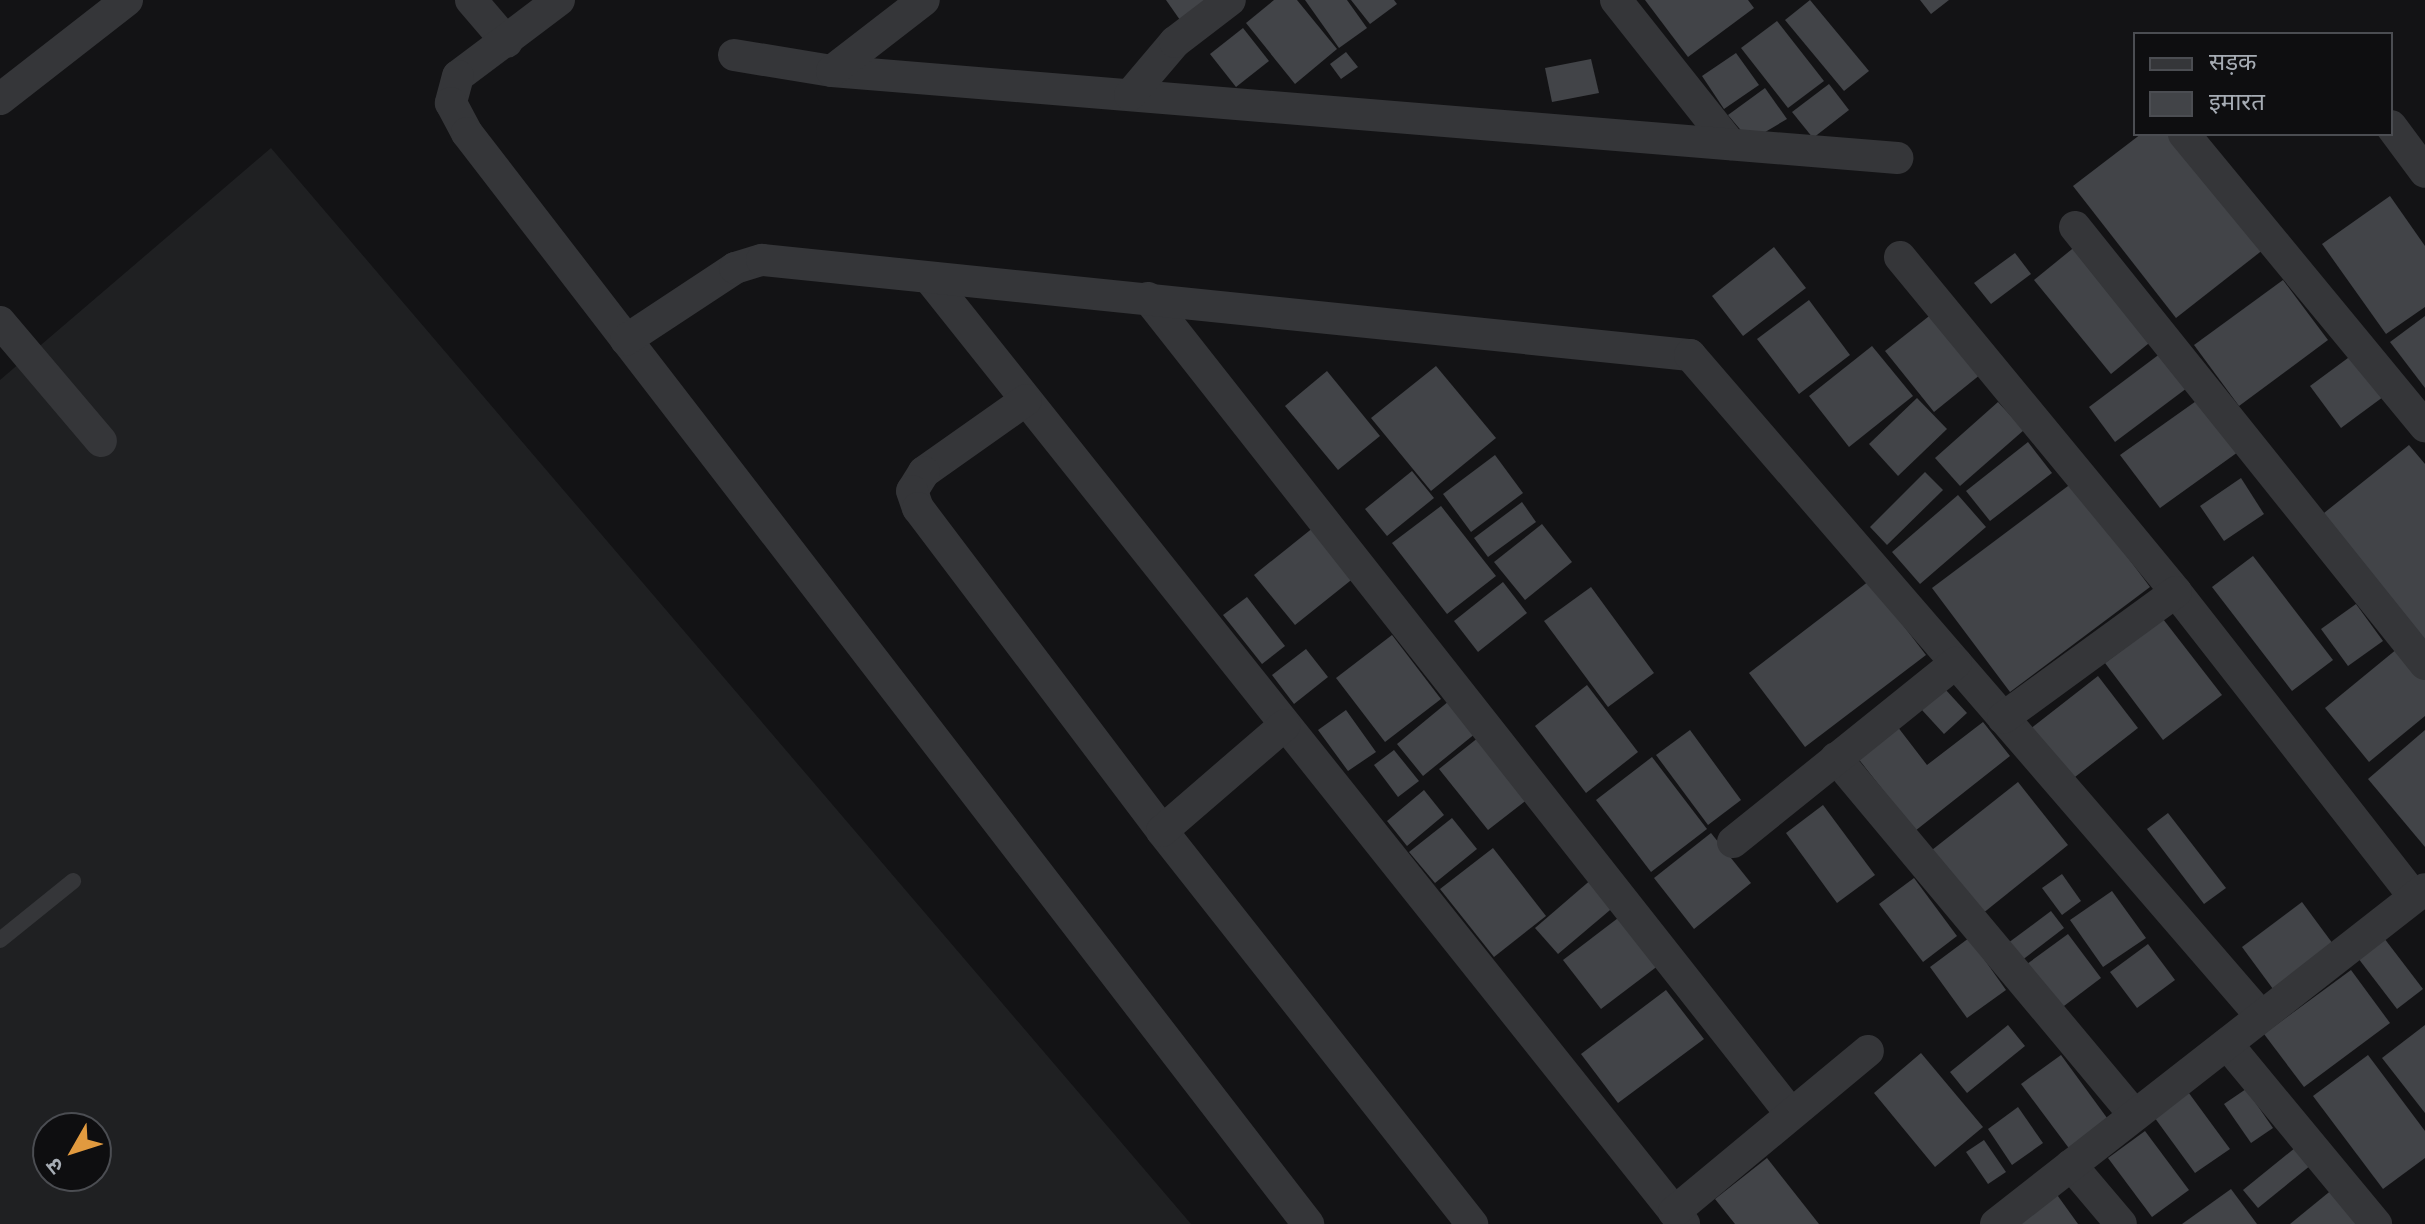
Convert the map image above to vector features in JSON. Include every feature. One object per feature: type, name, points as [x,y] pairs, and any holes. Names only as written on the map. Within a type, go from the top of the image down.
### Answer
[{"type":"street","points":[[0,99],[127,0]]},
{"type":"street","points":[[471,0],[507,42]]},
{"type":"street","points":[[559,0],[458,76],[451,103],[467,133],[1308,1224]]},
{"type":"street","points":[[832,71],[924,0]]},
{"type":"street","points":[[1130,95],[1175,42],[1230,0]]},
{"type":"street","points":[[1616,0],[1730,144]]},
{"type":"street","points":[[734,55],[832,71],[1897,158]]},
{"type":"street","points":[[2393,129],[2425,172]]},
{"type":"street","points":[[2186,136],[2425,426]]},
{"type":"street","points":[[2075,227],[2425,664]]},
{"type":"street","points":[[1900,257],[2420,893],[1996,1224]]},
{"type":"street","points":[[626,340],[735,268],[762,260],[1690,355],[2261,1016]]},
{"type":"street","points":[[930,279],[1679,1218],[1791,1114],[1868,1051]]},
{"type":"street","points":[[1148,298],[1791,1114]]},
{"type":"street","points":[[0,322],[101,441]]},
{"type":"street","points":[[1026,400],[924,472],[912,491],[918,508],[1162,831],[1472,1224]]},
{"type":"street","points":[[2003,718],[2176,592]]},
{"type":"street","points":[[1733,842],[1956,663]]},
{"type":"street","points":[[1162,831],[1285,725]]},
{"type":"street","points":[[1836,758],[2134,1114]]},
{"type":"street","points":[[2227,1044],[2376,1224]]},
{"type":"street","points":[[2071,1165],[2121,1224]]},
{"type":"lane","points":[[0,940],[73,881]]},
{"type":"shaded area","points":[[271,148],[1191,1224],[0,1224],[0,380]]},
{"type":"building","points":[[1166,0],[1210,0],[1180,20]]},
{"type":"building","points":[[1274,0],[1297,0],[1337,49],[1295,84],[1246,23]]},
{"type":"building","points":[[1305,0],[1347,0],[1367,28],[1339,48]]},
{"type":"building","points":[[1351,0],[1394,0],[1397,4],[1370,24]]},
{"type":"building","points":[[1645,0],[1748,0],[1754,8],[1688,57]]},
{"type":"building","points":[[1810,0],[1869,71],[1844,91],[1785,20]]},
{"type":"building","points":[[1920,0],[1949,0],[1931,14]]},
{"type":"building","points":[[1777,21],[1824,81],[1788,108],[1741,48]]},
{"type":"building","points":[[1243,28],[1269,61],[1236,87],[1210,54]]},
{"type":"building","points":[[1346,52],[1358,67],[1341,79],[1330,64]]},
{"type":"building","points":[[1736,53],[1759,85],[1724,109],[1702,76]]},
{"type":"building","points":[[1591,59],[1599,93],[1552,102],[1545,68]]},
{"type":"building","points":[[1829,84],[1849,110],[1813,138],[1792,112]]},
{"type":"building","points":[[1765,88],[1787,119],[1750,141],[1728,115]]},
{"type":"building","points":[[2138,136],[2177,136],[2264,249],[2176,318],[2073,186]]},
{"type":"building","points":[[2390,196],[2425,246],[2425,307],[2386,334],[2322,244]]},
{"type":"building","points":[[2077,245],[2154,339],[2111,374],[2034,280]]},
{"type":"building","points":[[1774,247],[1806,288],[1743,336],[1712,296]]},
{"type":"building","points":[[2015,253],[2031,274],[1991,304],[1974,283]]},
{"type":"building","points":[[2283,280],[2328,340],[2239,406],[2194,345]]},
{"type":"building","points":[[1809,300],[1850,355],[1799,394],[1757,339]]},
{"type":"building","points":[[1938,309],[1986,370],[1934,412],[1885,351]]},
{"type":"building","points":[[2425,316],[2425,388],[2390,342]]},
{"type":"building","points":[[1872,346],[1913,396],[1849,447],[1809,396]]},
{"type":"building","points":[[2161,353],[2187,388],[2115,442],[2089,407]]},
{"type":"building","points":[[2352,355],[2383,397],[2341,428],[2310,386]]},
{"type":"building","points":[[1436,366],[1496,438],[1431,491],[1371,418]]},
{"type":"building","points":[[1327,371],[1380,436],[1338,470],[1285,406]]},
{"type":"building","points":[[1917,398],[1947,429],[1898,476],[1869,444]]},
{"type":"building","points":[[2199,399],[2238,452],[2160,508],[2120,455]]},
{"type":"building","points":[[1998,402],[2024,430],[1960,486],[1935,458]]},
{"type":"building","points":[[2028,442],[2052,473],[1990,521],[1966,491]]},
{"type":"building","points":[[2409,445],[2425,464],[2425,649],[2319,517]]},
{"type":"building","points":[[1495,455],[1523,493],[1471,532],[1443,494]]},
{"type":"building","points":[[1412,471],[1434,498],[1387,536],[1365,509]]},
{"type":"building","points":[[1925,472],[1943,490],[1887,545],[1870,527]]},
{"type":"building","points":[[2241,478],[2264,514],[2224,541],[2200,506]]},
{"type":"building","points":[[2072,483],[2150,587],[2010,692],[1932,588]]},
{"type":"building","points":[[1958,495],[1986,527],[1920,584],[1892,552]]},
{"type":"building","points":[[1522,502],[1536,522],[1488,557],[1474,538]]},
{"type":"building","points":[[1441,506],[1496,576],[1447,614],[1392,543]]},
{"type":"building","points":[[1542,524],[1572,562],[1525,600],[1494,562]]},
{"type":"building","points":[[1314,527],[1355,577],[1295,625],[1254,575]]},
{"type":"building","points":[[2253,556],[2333,660],[2292,691],[2212,587]]},
{"type":"building","points":[[1869,581],[1926,655],[1805,747],[1749,673]]},
{"type":"building","points":[[1503,582],[1527,613],[1478,652],[1454,621]]},
{"type":"building","points":[[1591,587],[1654,673],[1608,707],[1544,621]]},
{"type":"building","points":[[1247,597],[1285,646],[1262,664],[1223,615]]},
{"type":"building","points":[[2356,604],[2383,641],[2348,666],[2321,629]]},
{"type":"building","points":[[2163,619],[2222,695],[2163,740],[2105,663]]},
{"type":"building","points":[[1392,635],[1441,699],[1385,742],[1336,678]]},
{"type":"building","points":[[2403,644],[2425,671],[2425,716],[2369,762],[2325,708]]},
{"type":"building","points":[[1306,649],[1328,677],[1294,704],[1272,675]]},
{"type":"building","points":[[2098,676],[2138,728],[2066,784],[2025,733]]},
{"type":"building","points":[[1587,685],[1638,752],[1586,793],[1535,726]]},
{"type":"building","points":[[1945,689],[1967,713],[1944,734],[1922,710]]},
{"type":"building","points":[[1449,701],[1476,733],[1423,776],[1397,744]]},
{"type":"building","points":[[1346,710],[1376,752],[1348,771],[1318,730]]},
{"type":"building","points":[[1983,722],[2010,756],[1915,831],[1857,757],[1897,726],[1927,765]]},
{"type":"building","points":[[1690,730],[1741,800],[1708,825],[1656,755]]},
{"type":"building","points":[[2425,730],[2425,847],[2368,779]]},
{"type":"building","points":[[1484,733],[1533,795],[1488,830],[1439,769]]},
{"type":"building","points":[[1394,750],[1419,781],[1398,797],[1374,765]]},
{"type":"building","points":[[1652,757],[1707,829],[1651,872],[1596,800]]},
{"type":"building","points":[[2018,782],[2068,845],[1982,914],[1932,850]]},
{"type":"building","points":[[1424,790],[1444,815],[1407,846],[1387,821]]},
{"type":"building","points":[[1823,805],[1875,875],[1837,903],[1786,833]]},
{"type":"building","points":[[2168,813],[2226,888],[2204,904],[2147,829]]},
{"type":"building","points":[[1452,818],[1477,849],[1435,883],[1409,852]]},
{"type":"building","points":[[1711,833],[1751,883],[1694,929],[1654,878]]},
{"type":"building","points":[[1493,848],[1546,916],[1494,957],[1440,889]]},
{"type":"building","points":[[2062,874],[2081,901],[2062,915],[2042,888]]},
{"type":"building","points":[[1593,878],[1616,905],[1558,954],[1535,928]]},
{"type":"building","points":[[1914,878],[1957,936],[1923,962],[1879,904]]},
{"type":"building","points":[[2112,891],[2146,938],[2103,967],[2070,920]]},
{"type":"building","points":[[2302,902],[2333,944],[2273,989],[2242,947]]},
{"type":"building","points":[[2051,911],[2064,928],[2021,961],[2008,943]]},
{"type":"building","points":[[1622,915],[1659,965],[1601,1009],[1563,960]]},
{"type":"building","points":[[2068,934],[2101,978],[2060,1009],[2027,964]]},
{"type":"building","points":[[1969,938],[2006,990],[1967,1018],[1930,967]]},
{"type":"building","points":[[2384,938],[2423,989],[2397,1009],[2358,958]]},
{"type":"building","points":[[2148,944],[2175,980],[2137,1008],[2110,972]]},
{"type":"building","points":[[2351,970],[2390,1023],[2304,1087],[2264,1034]]},
{"type":"building","points":[[1666,990],[1704,1039],[1618,1103],[1581,1054]]},
{"type":"building","points":[[2008,1025],[2025,1046],[1967,1093],[1950,1072]]},
{"type":"building","points":[[2425,1025],[2425,1113],[2382,1058]]},
{"type":"building","points":[[1921,1053],[1983,1127],[1935,1167],[1874,1093]]},
{"type":"building","points":[[2061,1055],[2110,1122],[2071,1151],[2021,1084]]},
{"type":"building","points":[[2368,1055],[2425,1131],[2425,1158],[2383,1189],[2313,1096]]},
{"type":"building","points":[[2183,1085],[2230,1149],[2195,1173],[2149,1110]]},
{"type":"building","points":[[2246,1089],[2273,1128],[2251,1143],[2224,1104]]},
{"type":"building","points":[[2018,1107],[2043,1143],[2012,1165],[1988,1129]]},
{"type":"building","points":[[2145,1131],[2189,1190],[2152,1217],[2108,1158]]},
{"type":"building","points":[[1984,1140],[2006,1172],[1988,1184],[1966,1152]]},
{"type":"building","points":[[2301,1143],[2316,1161],[2258,1208],[2243,1190]]},
{"type":"building","points":[[1767,1158],[1819,1224],[1735,1224],[1715,1199]]},
{"type":"building","points":[[2339,1184],[2371,1224],[2290,1224]]},
{"type":"building","points":[[2231,1189],[2257,1224],[2182,1224]]},
{"type":"building","points":[[2055,1192],[2078,1224],[2010,1224]]}]
